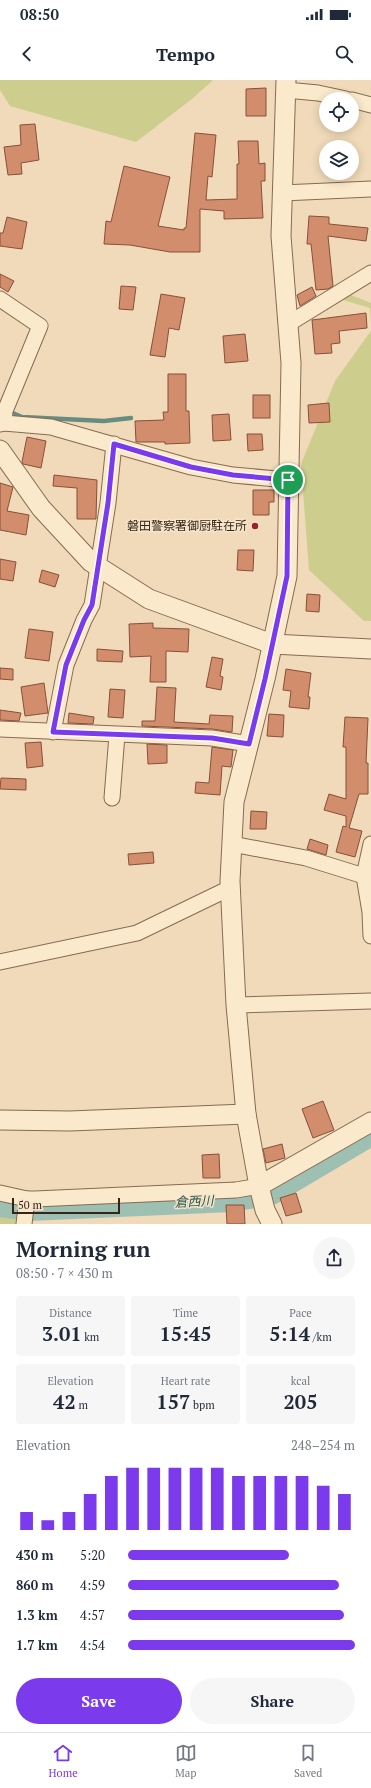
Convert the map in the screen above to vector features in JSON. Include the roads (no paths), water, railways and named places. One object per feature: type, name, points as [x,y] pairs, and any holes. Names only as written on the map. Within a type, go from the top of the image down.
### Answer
[{"type":"street","points":[[266,1219],[246,1114],[236,1004],[230,888],[232,844],[234,802],[265,679],[287,576],[291,364],[281,236],[286,85],[319,92]]},
{"type":"street","points":[[359,102],[371,105]]},
{"type":"street","points":[[282,193],[371,189]]},
{"type":"street","points":[[288,324],[371,273]]},
{"type":"street","points":[[0,299],[40,326],[5,411],[2,424],[51,427],[191,467],[233,475],[288,480]]},
{"type":"street","points":[[53,732],[66,665],[84,620],[92,605],[99,567],[114,444]]},
{"type":"street","points":[[0,450],[41,508],[91,562],[149,599],[272,644],[371,649]]},
{"type":"street","points":[[0,729],[212,738],[249,744]]},
{"type":"street","points":[[112,798],[117,735]]},
{"type":"street","points":[[232,844],[306,858],[367,879]]},
{"type":"street","points":[[371,844],[367,879],[371,936]]},
{"type":"street","points":[[0,962],[137,933],[230,888]]},
{"type":"street","points":[[236,1004],[371,1001]]},
{"type":"street","points":[[0,1120],[70,1121],[246,1114]]},
{"type":"street","points":[[0,1192],[27,1199],[236,1190],[259,1186],[371,1122]]},
{"type":"street","points":[[24,1224],[27,1199]]},
{"type":"waterway","points":[[8,411],[22,417],[104,421],[131,418]]},
{"type":"waterway","name":"倉西川","points":[[0,1204],[28,1208],[232,1199],[271,1192],[371,1133]]},
{"type":"place","name":"磐田警察署御厨駐在所","points":[[255,526]]}]
